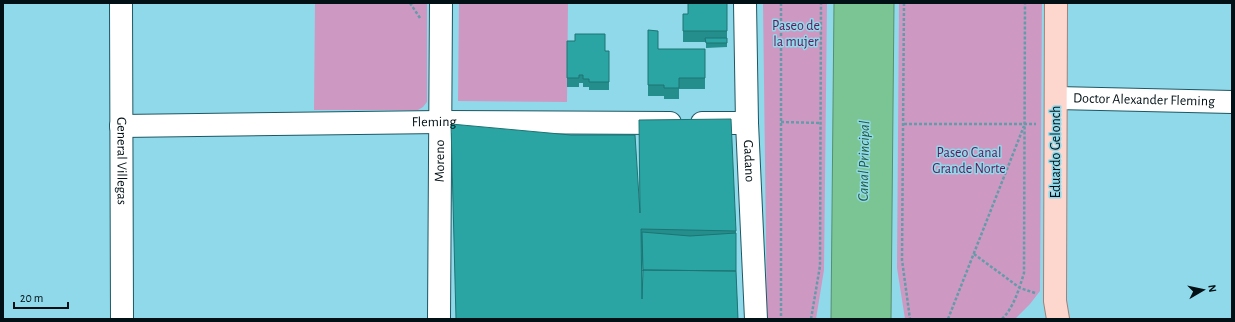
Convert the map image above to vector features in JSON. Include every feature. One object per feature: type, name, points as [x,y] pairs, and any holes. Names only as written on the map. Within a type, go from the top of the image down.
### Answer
[{"type":"main road","name":"Eduardo Gelonch","points":[[1052,305],[1057,98],[1056,3]]},
{"type":"main road","points":[[1043,319],[1052,305]]},
{"type":"street","name":"General Villegas","points":[[121,3],[122,319]]},
{"type":"street","name":"Moreno","points":[[439,319],[441,3]]},
{"type":"street","name":"Gadano","points":[[745,3],[747,123],[756,319]]},
{"type":"street","name":"Doctor Alexander Fleming","points":[[1057,98],[1232,102]]},
{"type":"street","name":"Fleming","points":[[122,126],[440,122],[747,123]]},
{"type":"path","points":[[781,3],[781,319]]},
{"type":"path","points":[[811,319],[820,266],[822,3]]},
{"type":"path","points":[[904,3],[902,260],[910,319]]},
{"type":"path","points":[[1002,319],[1020,288],[1024,273],[1025,3]]},
{"type":"path","points":[[781,122],[821,123]]},
{"type":"path","points":[[904,124],[1056,125]]},
{"type":"path","points":[[948,319],[1025,124]]},
{"type":"path","points":[[974,254],[1020,288],[1052,305]]},
{"type":"green space","points":[[315,3],[427,3],[427,102],[423,107],[418,110],[314,110]]},
{"type":"green space","points":[[459,3],[568,3],[567,102],[458,101]]},
{"type":"green space","name":"Paseo de la mujer","points":[[763,3],[827,3],[824,270],[816,319],[767,319]]},
{"type":"green space","name":"Paseo Canal Grande Norte","points":[[899,3],[1042,3],[1040,291],[1015,319],[905,319],[897,268]]},
{"type":"water","name":"Canal Principal","points":[[834,3],[894,3],[891,319],[831,319]]},
{"type":"building","points":[[688,3],[727,3],[727,31],[683,31],[683,14],[688,14]]},
{"type":"building","points":[[648,30],[658,31],[658,49],[705,49],[705,78],[679,78],[679,88],[664,88],[664,85],[648,85]]},
{"type":"building","points":[[575,34],[605,34],[605,51],[609,51],[609,82],[589,82],[589,79],[583,79],[583,75],[579,75],[579,78],[567,78],[567,41],[575,41]]},
{"type":"building","points":[[705,38],[727,38],[727,43],[706,43]]},
{"type":"building","points":[[731,119],[736,231],[641,229],[642,299],[643,270],[736,271],[738,319],[456,319],[451,124],[571,135],[635,135],[640,213],[639,120]]},
{"type":"building","points":[[642,232],[690,236],[736,233],[736,271],[643,271]]}]
